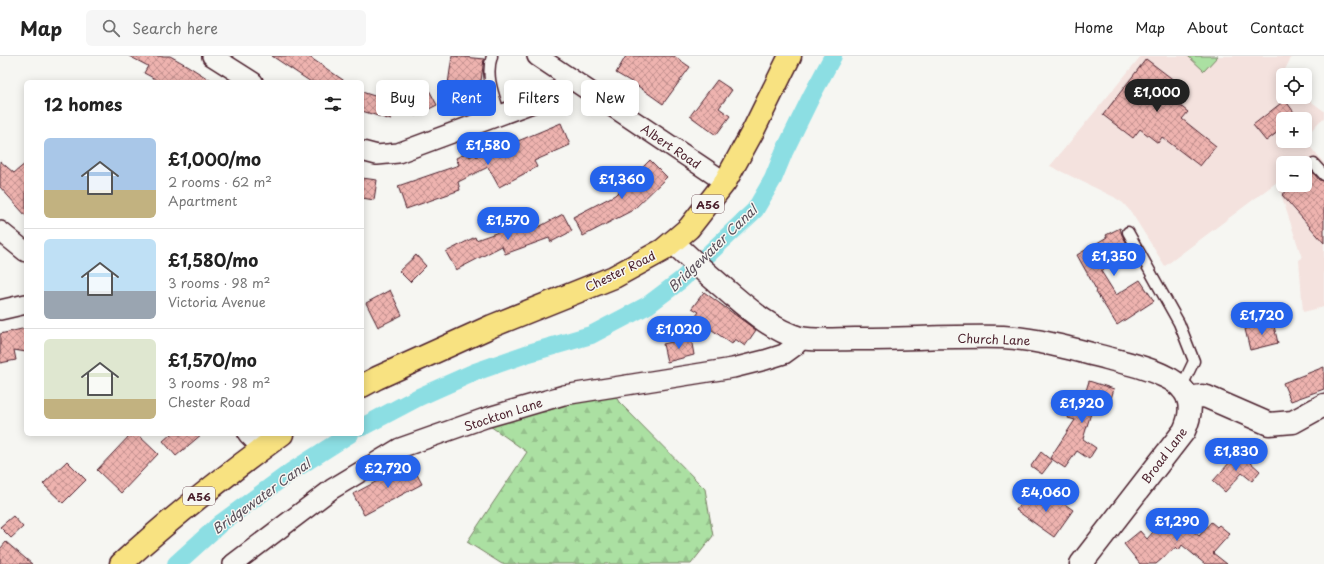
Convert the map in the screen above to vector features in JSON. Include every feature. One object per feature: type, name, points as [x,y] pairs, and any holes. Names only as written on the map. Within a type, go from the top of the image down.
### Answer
[{"type":"main road","name":"Chester Road","points":[[364,385],[492,326],[614,277],[651,258],[673,242],[696,220],[725,182],[753,131],[790,56]]},
{"type":"main road","name":"A56","points":[[120,564],[205,491],[255,441],[274,436]]},
{"type":"street","points":[[212,56],[250,80]]},
{"type":"street","name":"Albert Road","points":[[536,56],[725,182]]},
{"type":"street","points":[[364,152],[377,155],[398,153],[546,98],[562,88],[570,78]]},
{"type":"street","points":[[0,231],[24,250]]},
{"type":"street","name":"Church Lane","points":[[673,242],[711,277],[765,320],[776,328],[802,338],[970,337],[1020,339],[1062,347],[1148,369],[1165,376],[1184,393]]},
{"type":"street","points":[[0,310],[24,304]]},
{"type":"street","name":"Stockton Lane","points":[[233,564],[332,489],[400,448],[485,418],[564,394],[733,368],[765,360],[784,354],[795,346],[802,338]]},
{"type":"street","points":[[1184,393],[1207,397],[1269,424],[1293,422],[1324,405]]},
{"type":"street","name":"Broad Lane","points":[[1081,564],[1184,430],[1190,415],[1189,403],[1184,393]]},
{"type":"lane","points":[[492,56],[490,85],[500,115]]},
{"type":"lane","points":[[1314,164],[1324,175]]},
{"type":"lane","points":[[1128,232],[1179,323],[1194,361],[1184,393]]},
{"type":"shaded area","points":[[1141,56],[1292,56],[1286,68],[1276,68],[1276,104],[1312,104],[1312,102],[1324,111],[1324,118],[1312,130],[1312,112],[1276,112],[1276,148],[1311,148],[1324,163],[1324,307],[1303,312],[1299,260],[1302,258],[1280,192],[1312,192],[1312,156],[1276,156],[1276,183],[1165,266],[1131,212],[1123,203],[1114,197],[1050,166]]},
{"type":"green space","points":[[1188,56],[1218,56],[1204,71]]},
{"type":"green space","points":[[614,394],[619,402],[705,489],[713,536],[691,564],[502,564],[467,542],[527,452],[490,426],[489,420]]},
{"type":"building","points":[[129,56],[170,56],[210,80],[157,80],[144,73],[148,66]]},
{"type":"building","points":[[272,56],[308,56],[343,80],[308,80]]},
{"type":"building","points":[[452,56],[484,59],[481,80],[449,80]]},
{"type":"building","points":[[626,56],[674,56],[690,67],[663,104],[639,87],[639,80],[628,80],[616,73]]},
{"type":"building","points":[[1146,59],[1179,84],[1169,97],[1188,112],[1182,119],[1216,146],[1200,166],[1162,137],[1158,143],[1140,129],[1133,138],[1103,115]]},
{"type":"building","points":[[717,80],[732,90],[719,108],[730,116],[716,135],[690,116]]},
{"type":"building","points":[[429,90],[437,105],[429,109]]},
{"type":"building","points":[[364,93],[376,97],[376,115],[364,112]]},
{"type":"building","points":[[1280,104],[1288,104],[1294,112],[1276,112],[1276,133],[1266,141],[1253,125]]},
{"type":"building","points":[[378,116],[392,116],[391,120]]},
{"type":"building","points":[[561,123],[570,145],[534,161],[537,167],[499,187],[488,167],[458,182],[460,190],[406,209],[398,186],[459,165],[456,158],[468,152],[470,157],[475,154],[477,157],[515,136],[518,141]]},
{"type":"building","points":[[650,160],[667,177],[633,210],[583,236],[573,217],[615,195]]},
{"type":"building","points":[[0,161],[14,173],[24,165],[24,214],[0,187]]},
{"type":"building","points":[[1312,171],[1319,180],[1324,181],[1324,243],[1282,195],[1286,192],[1312,192]]},
{"type":"building","points":[[364,178],[377,180],[374,200],[364,198]]},
{"type":"building","points":[[563,214],[572,231],[551,242],[549,238],[505,254],[502,246],[456,270],[446,252],[475,237],[476,240],[530,221],[533,230]]},
{"type":"building","points":[[1120,228],[1122,235],[1133,254],[1101,271],[1116,295],[1140,280],[1154,301],[1117,325],[1096,292],[1097,291],[1077,255],[1107,237],[1106,235]]},
{"type":"building","points":[[416,255],[426,266],[410,282],[399,271]]},
{"type":"building","points":[[390,290],[402,315],[378,327],[366,303]]},
{"type":"building","points":[[704,292],[756,330],[745,346],[735,339],[732,344],[705,325],[700,333],[689,325],[699,312],[692,308]]},
{"type":"building","points":[[1273,322],[1278,343],[1250,350],[1245,329]]},
{"type":"building","points":[[24,328],[24,352],[14,350],[16,360],[0,363],[0,334]]},
{"type":"building","points":[[691,338],[694,355],[667,362],[663,344]]},
{"type":"building","points":[[1324,367],[1324,389],[1291,401],[1283,383]]},
{"type":"building","points":[[1089,381],[1114,389],[1109,405],[1105,404],[1103,413],[1092,410],[1083,439],[1096,448],[1089,459],[1077,451],[1065,468],[1050,458],[1075,420],[1068,418],[1072,405],[1083,409],[1084,407],[1081,407]]},
{"type":"building","points":[[129,436],[139,436],[158,454],[121,493],[97,470]]},
{"type":"building","points":[[169,436],[200,436],[176,456],[163,441]]},
{"type":"building","points":[[1041,452],[1052,461],[1042,474],[1031,466]]},
{"type":"building","points":[[1239,452],[1260,471],[1252,481],[1242,473],[1225,492],[1213,481]]},
{"type":"building","points":[[67,461],[86,480],[63,503],[43,484]]},
{"type":"building","points":[[411,463],[422,484],[364,515],[353,494]]},
{"type":"building","points":[[1051,494],[1073,510],[1054,537],[1016,510],[1027,495],[1042,506]]},
{"type":"building","points":[[1170,512],[1199,536],[1211,522],[1217,527],[1219,525],[1230,534],[1213,553],[1227,564],[1205,564],[1182,545],[1179,550],[1176,547],[1156,564],[1140,564],[1124,544],[1140,531],[1147,539]]},
{"type":"building","points":[[13,516],[23,527],[11,538],[0,527]]},
{"type":"building","points":[[6,542],[32,564],[0,564],[0,549]]},
{"type":"waterway","name":"Bridgewater Canal","points":[[364,426],[419,397],[475,372],[529,353],[591,335],[648,305],[681,280],[755,210],[773,179],[784,152],[833,56]]},
{"type":"waterway","name":"Bridgewater Canal","points":[[176,564],[221,523],[292,471],[347,436]]}]
